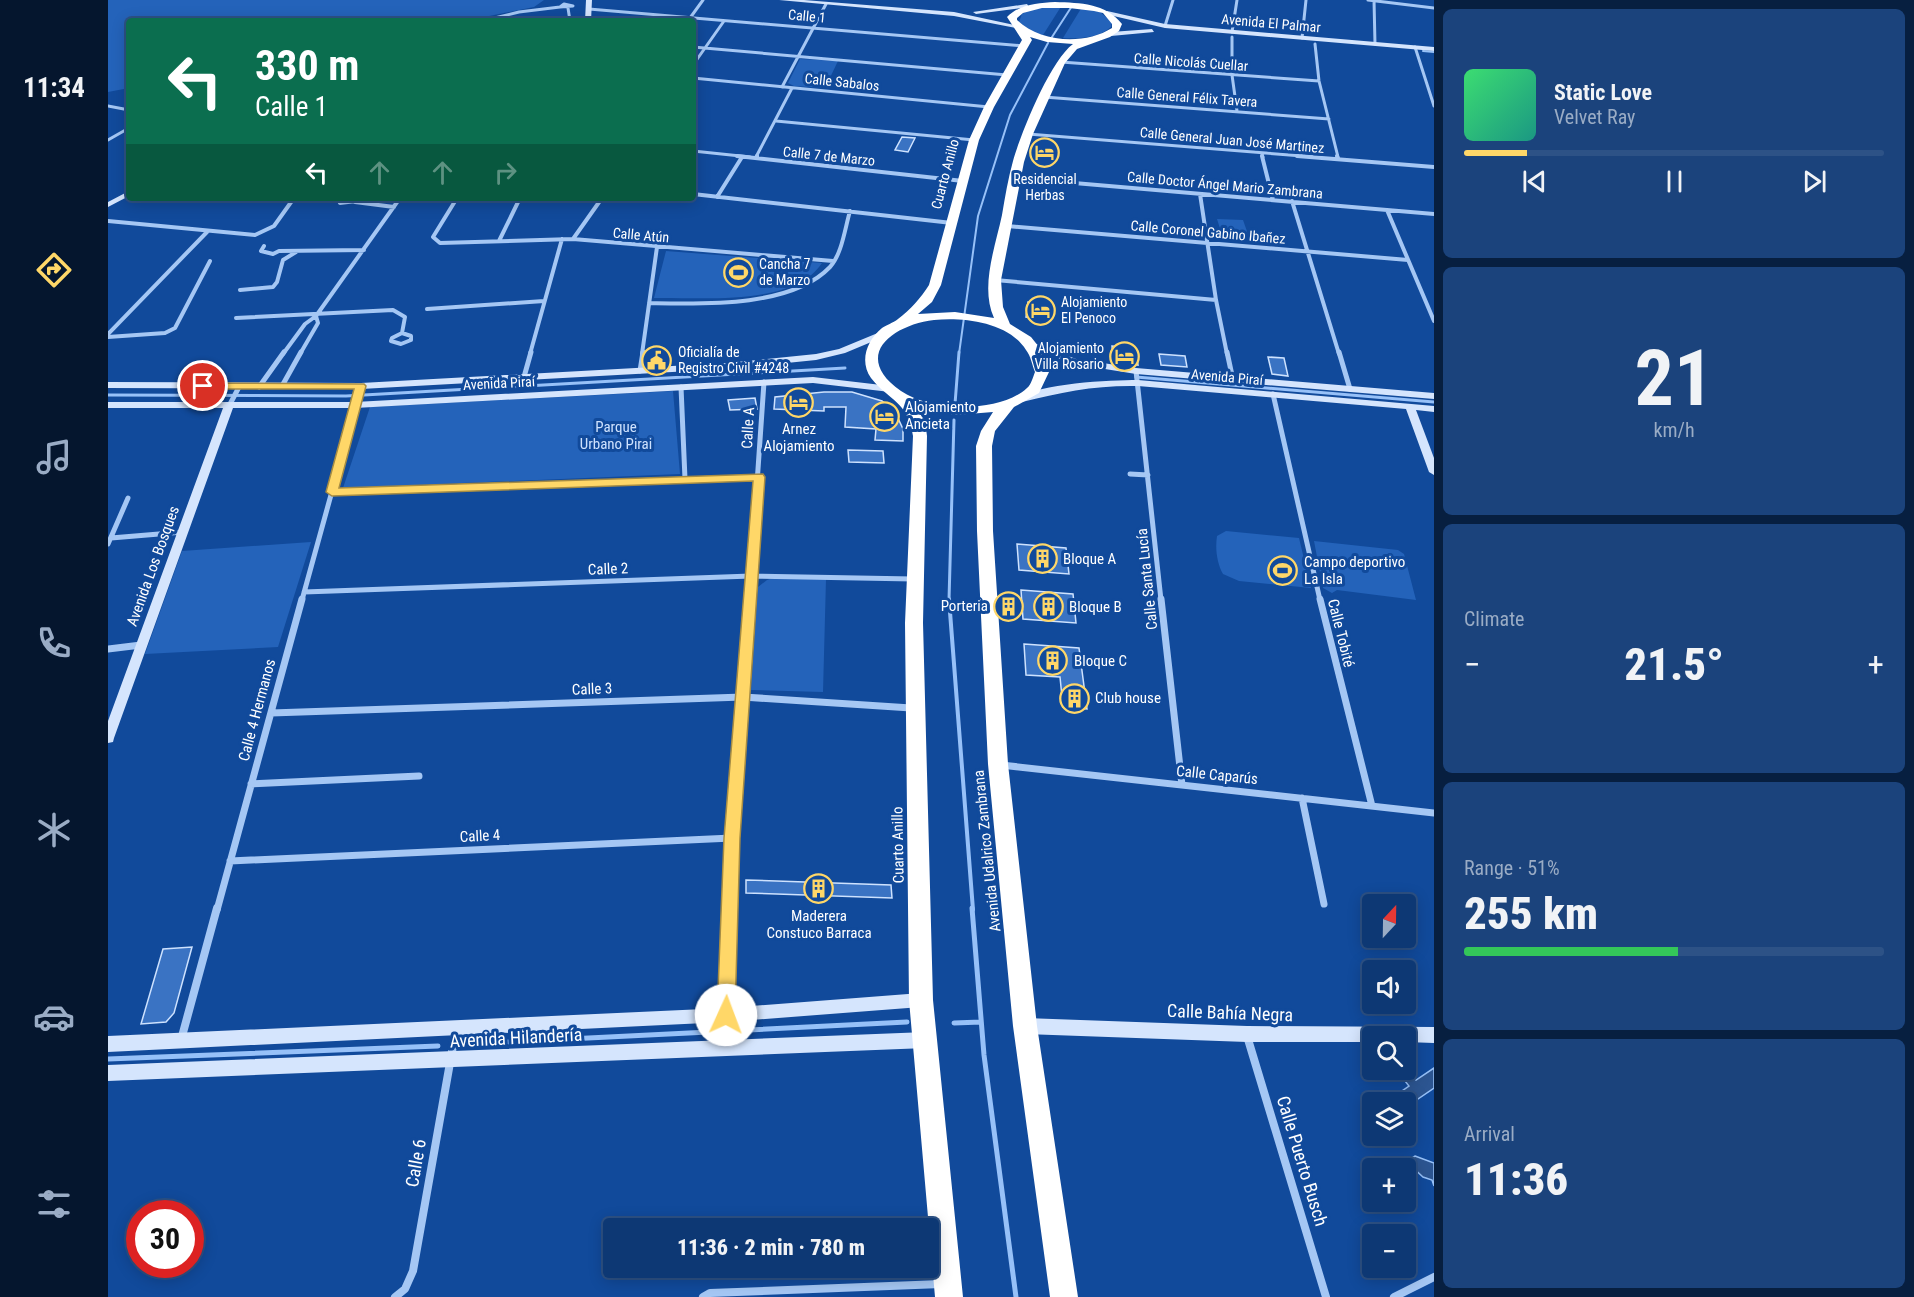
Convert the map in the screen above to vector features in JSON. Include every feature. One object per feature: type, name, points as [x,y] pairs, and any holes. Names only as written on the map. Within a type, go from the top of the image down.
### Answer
[{"type":"highway","points":[[1024,46],[1027,40],[1012,17],[1015,13],[1045,0]]},
{"type":"highway","points":[[1005,327],[996,307],[995,280],[1015,177],[1028,134],[1061,62],[1074,47],[1088,40],[1111,34],[1116,29],[1117,24],[1106,12],[1100,0]]},
{"type":"highway","points":[[1031,5],[1061,3],[1082,5],[1106,12]]},
{"type":"highway","points":[[1019,28],[1039,37],[1088,40]]},
{"type":"highway","name":"Cuarto Anillo","points":[[900,324],[923,303],[936,285],[974,140],[989,107],[1024,46]]},
{"type":"highway","points":[[943,315],[984,320],[1005,327],[1031,345],[1039,356],[1042,368],[1040,380],[1032,390],[1014,403],[976,412],[935,409],[895,393],[880,380],[871,360],[872,350],[885,333],[913,319],[943,315]]},
{"type":"highway","name":"Cuarto Anillo","points":[[895,393],[918,421],[921,436],[914,579],[921,1000],[948,1290]]},
{"type":"highway","name":"Avenida Udalrico Zambrana","points":[[1014,403],[994,420],[984,446],[989,605],[998,764],[1025,1026],[1064,1297]]},
{"type":"street","points":[[559,0],[560,6]]},
{"type":"street","points":[[560,6],[568,8],[575,0]]},
{"type":"street","points":[[588,18],[589,0]]},
{"type":"street","points":[[690,18],[703,0]]},
{"type":"street","points":[[782,0],[826,4],[850,3],[954,14],[1019,28]]},
{"type":"street","points":[[1165,26],[1173,0]]},
{"type":"street","points":[[1237,0],[1232,35],[1232,75],[1237,111]]},
{"type":"street","points":[[1302,38],[1306,0]]},
{"type":"street","points":[[1368,0],[1434,8]]},
{"type":"street","points":[[1374,0],[1375,44]]},
{"type":"street","points":[[494,18],[567,3],[573,5]]},
{"type":"street","points":[[782,87],[826,4]]},
{"type":"street","points":[[954,14],[1031,5]]},
{"type":"street","points":[[568,8],[570,18]]},
{"type":"street","name":"Calle 1","points":[[588,9],[690,18]]},
{"type":"street","name":"Avenida El Palmar","points":[[1106,12],[1140,22],[1232,35],[1315,44],[1434,49]]},
{"type":"street","name":"Calle 1","points":[[696,19],[1024,46]]},
{"type":"street","points":[[696,60],[724,21]]},
{"type":"street","name":"Avenida El Palmar","points":[[1111,34],[1146,30],[1217,33]]},
{"type":"street","name":"Avenida El Palmar","points":[[1232,35],[1375,44],[1434,54]]},
{"type":"street","points":[[1315,44],[1319,81],[1338,159]]},
{"type":"street","points":[[696,47],[1007,75]]},
{"type":"street","points":[[1415,50],[1434,106]]},
{"type":"street","name":"Calle Nicolás Cuellar","points":[[1061,62],[1319,81]]},
{"type":"street","name":"Calle Sabalos","points":[[696,80],[989,107]]},
{"type":"street","points":[[756,158],[792,88]]},
{"type":"street","name":"Calle General Félix Tavera","points":[[1044,97],[1329,119]]},
{"type":"street","points":[[108,106],[126,109]]},
{"type":"street","points":[[776,121],[974,140]]},
{"type":"street","points":[[108,140],[126,130]]},
{"type":"street","name":"Calle General Juan José Martinez","points":[[1028,134],[1434,167]]},
{"type":"street","name":"Calle 7 de Marzo","points":[[696,151],[963,181]]},
{"type":"street","points":[[1262,153],[1274,200]]},
{"type":"street","points":[[717,197],[742,157]]},
{"type":"street","name":"Calle Doctor Ángel Mario Zambrana","points":[[1015,177],[1434,214]]},
{"type":"street","points":[[696,194],[952,223]]},
{"type":"street","points":[[1200,194],[1216,300],[1233,380]]},
{"type":"street","points":[[108,205],[126,195]]},
{"type":"street","points":[[108,221],[244,235],[266,232],[279,222],[292,201]]},
{"type":"street","points":[[340,201],[347,205],[353,201]]},
{"type":"street","points":[[360,201],[394,207]]},
{"type":"street","points":[[259,387],[305,324],[316,316],[398,201]]},
{"type":"street","name":"Calle Atún","points":[[455,201],[433,237],[435,241],[446,243],[573,239],[833,261]]},
{"type":"street","points":[[499,241],[519,201]]},
{"type":"street","points":[[573,239],[600,201]]},
{"type":"street","points":[[1292,201],[1350,389]]},
{"type":"street","points":[[1387,210],[1434,321]]},
{"type":"street","points":[[649,303],[739,300],[770,296],[791,290],[816,278],[830,267],[850,211]]},
{"type":"street","name":"Calle Coronel Gabino Ibañez","points":[[1006,226],[1408,260]]},
{"type":"street","points":[[108,335],[207,231]]},
{"type":"street","points":[[524,376],[562,239]]},
{"type":"street","points":[[264,246],[261,251],[266,253],[364,250]]},
{"type":"street","points":[[640,371],[657,247]]},
{"type":"street","points":[[240,290],[273,287],[277,282],[283,260],[300,251]]},
{"type":"street","points":[[108,335],[165,333],[175,328],[210,261]]},
{"type":"street","points":[[995,280],[1216,300]]},
{"type":"street","points":[[428,309],[544,301]]},
{"type":"street","points":[[236,318],[400,312],[405,317],[402,333]]},
{"type":"street","points":[[282,387],[318,324],[316,316]]},
{"type":"street","name":"Avenida Piraí","points":[[108,385],[238,389],[259,387],[360,388],[524,376],[770,363],[842,351],[885,333]]},
{"type":"street","name":"Avenida Piraí","points":[[1031,345],[1074,361],[1137,377],[1273,394],[1434,409]]},
{"type":"street","name":"Avenida Piraí","points":[[1014,403],[1072,385],[1137,377],[1233,380],[1434,396]]},
{"type":"street","name":"Calle Santa Lucía","points":[[1137,377],[1182,785]]},
{"type":"street","name":"Avenida Piraí","points":[[108,405],[356,402],[764,382],[839,382],[895,393]]},
{"type":"street","name":"Calle A","points":[[726,1015],[732,838],[764,382]]},
{"type":"street","points":[[681,387],[685,479]]},
{"type":"street","name":"Calle 4 Hermanos","points":[[180,1041],[360,388]]},
{"type":"street","points":[[230,404],[238,389]]},
{"type":"street","name":"Calle Tobité","points":[[1273,394],[1320,600],[1372,806]]},
{"type":"street","points":[[1404,394],[1434,472]]},
{"type":"street","name":"Avenida Los Bosques","points":[[108,738],[230,404]]},
{"type":"street","points":[[1130,474],[1148,475]]},
{"type":"street","points":[[332,492],[759,477]]},
{"type":"street","points":[[109,541],[128,498]]},
{"type":"street","points":[[109,541],[183,532]]},
{"type":"street","name":"Calle 2","points":[[304,592],[751,576],[914,579]]},
{"type":"street","points":[[989,605],[1012,600]]},
{"type":"street","points":[[989,605],[1013,612]]},
{"type":"street","points":[[108,649],[141,645]]},
{"type":"street","name":"Calle 3","points":[[271,713],[743,697],[915,708]]},
{"type":"street","name":"Calle Caparús","points":[[998,764],[1434,813]]},
{"type":"street","points":[[251,784],[419,777]]},
{"type":"street","points":[[1302,798],[1324,904]]},
{"type":"street","name":"Calle 4","points":[[230,861],[732,838]]},
{"type":"street","name":"Avenida Hilandería","points":[[108,1044],[726,1015],[921,1000]]},
{"type":"street","name":"Calle Bahía Negra","points":[[1025,1026],[1247,1034],[1434,1035]]},
{"type":"street","name":"Calle 6","points":[[395,1297],[405,1289],[413,1271],[456,1028]]},
{"type":"street","name":"Calle Puerto Busch","points":[[1247,1034],[1326,1297]]},
{"type":"street","name":"Avenida Hilandería","points":[[108,1073],[926,1040]]},
{"type":"street","points":[[1394,1297],[1434,1277]]},
{"type":"street","points":[[704,1297],[710,1293],[948,1290]]},
{"type":"green space","points":[[108,0],[544,0],[534,7],[480,18],[126,18],[126,89],[108,92]]},
{"type":"green space","points":[[1062,5],[1043,35],[1035,34],[1019,22],[1022,14],[1030,9]]},
{"type":"green space","points":[[1082,7],[1100,12],[1112,22],[1111,27],[1095,36],[1063,38]]},
{"type":"green space","points":[[800,59],[838,61],[825,88],[794,86],[788,83]]},
{"type":"green space","points":[[1217,219],[1243,220],[1250,240],[1223,238]]},
{"type":"green space","name":"Cancha 7 de Marzo","points":[[666,251],[822,263],[808,277],[790,287],[768,293],[745,297],[654,298]]},
{"type":"green space","name":"Parque Urbano Pirai","points":[[673,391],[680,474],[343,488],[370,407]]},
{"type":"green space","points":[[1226,531],[1299,538],[1311,588],[1239,581],[1223,574],[1218,561],[1216,541],[1217,536]]},
{"type":"green space","points":[[1314,541],[1398,550],[1404,554],[1416,600],[1337,590],[1332,593],[1323,588]]},
{"type":"green space","points":[[311,542],[278,647],[145,654],[182,551]]},
{"type":"green space","points":[[773,578],[826,579],[823,692],[751,690],[758,587]]},
{"type":"shaded area","points":[[1434,1068],[1434,1088],[1416,1100],[1416,1092],[1402,1091],[1409,1086],[1405,1081],[1416,1080]]},
{"type":"shaded area","points":[[1415,1156],[1434,1163],[1434,1186],[1432,1180],[1423,1177],[1416,1170],[1416,1158],[1412,1158]]},
{"type":"building","points":[[902,137],[915,138],[908,152],[895,150]]},
{"type":"building","name":"Alojamiento El Penoco","points":[[1028,302],[1044,304],[1042,319],[1026,317]]},
{"type":"building","name":"Alojamiento Villa Rosario","points":[[1112,346],[1136,349],[1138,365],[1113,361]]},
{"type":"building","points":[[1159,354],[1185,356],[1187,367],[1161,365]]},
{"type":"building","points":[[1268,357],[1284,358],[1288,376],[1272,374]]},
{"type":"building","name":"Alojamiento Ancieta","points":[[824,392],[852,392],[882,401],[895,412],[903,429],[903,441],[875,440],[876,429],[845,427],[846,407],[824,407],[824,411],[774,409],[775,397]]},
{"type":"building","points":[[755,398],[757,409],[730,410],[728,400]]},
{"type":"building","points":[[848,450],[883,451],[884,463],[849,462]]},
{"type":"building","name":"Bloque A","points":[[1017,544],[1066,548],[1069,574],[1019,570]]},
{"type":"building","name":"Bloque B","points":[[1021,590],[1073,594],[1076,623],[1023,619]]},
{"type":"building","name":"Bloque C","points":[[1024,644],[1079,648],[1087,709],[1063,707],[1060,677],[1026,675]]},
{"type":"building","name":"Maderera Constuco Barraca","points":[[746,880],[891,885],[892,898],[746,893]]},
{"type":"building","points":[[192,947],[174,1013],[166,1022],[141,1024],[163,949]]},
{"type":"waterway","points":[[1052,37],[1072,6]]},
{"type":"waterway","points":[[959,354],[978,216],[1010,115],[1048,43]]},
{"type":"waterway","points":[[1423,51],[1434,52]]},
{"type":"waterway","points":[[955,404],[959,352]]},
{"type":"waterway","points":[[108,395],[346,396],[845,368]]},
{"type":"waterway","points":[[1136,377],[1434,402]]},
{"type":"waterway","points":[[949,599],[954,420]]},
{"type":"waterway","points":[[949,599],[973,910]]},
{"type":"waterway","points":[[972,908],[984,1055],[1016,1297]]},
{"type":"waterway","points":[[467,1044],[907,1022]]},
{"type":"waterway","points":[[954,1023],[981,1022]]},
{"type":"waterway","points":[[108,1059],[438,1046]]},
{"type":"place","name":"Residencial Herbas","points":[[1045,152]]},
{"type":"place","name":"Cancha 7 de Marzo","points":[[738,272]]},
{"type":"place","name":"Alojamiento El Penoco","points":[[1040,310]]},
{"type":"place","name":"Alojamiento Villa Rosario","points":[[1125,356]]},
{"type":"place","name":"Oficialía de Registro Civil #4248","points":[[657,360]]},
{"type":"place","name":"Arnez Alojamiento","points":[[799,402]]},
{"type":"place","name":"Alojamiento Ancieta","points":[[884,416]]},
{"type":"place","name":"Bloque A","points":[[1042,559]]},
{"type":"place","name":"Campo deportivo La Isla","points":[[1283,571]]},
{"type":"place","name":"Porteria","points":[[1009,606]]},
{"type":"place","name":"Bloque B","points":[[1048,607]]},
{"type":"place","name":"Bloque C","points":[[1053,661]]},
{"type":"place","name":"Club house","points":[[1074,698]]},
{"type":"place","name":"Maderera Constuco Barraca","points":[[819,889]]},
{"type":"route","points":[[203,386],[361,386],[332,492],[759,477],[732,838],[726,1015]]}]
